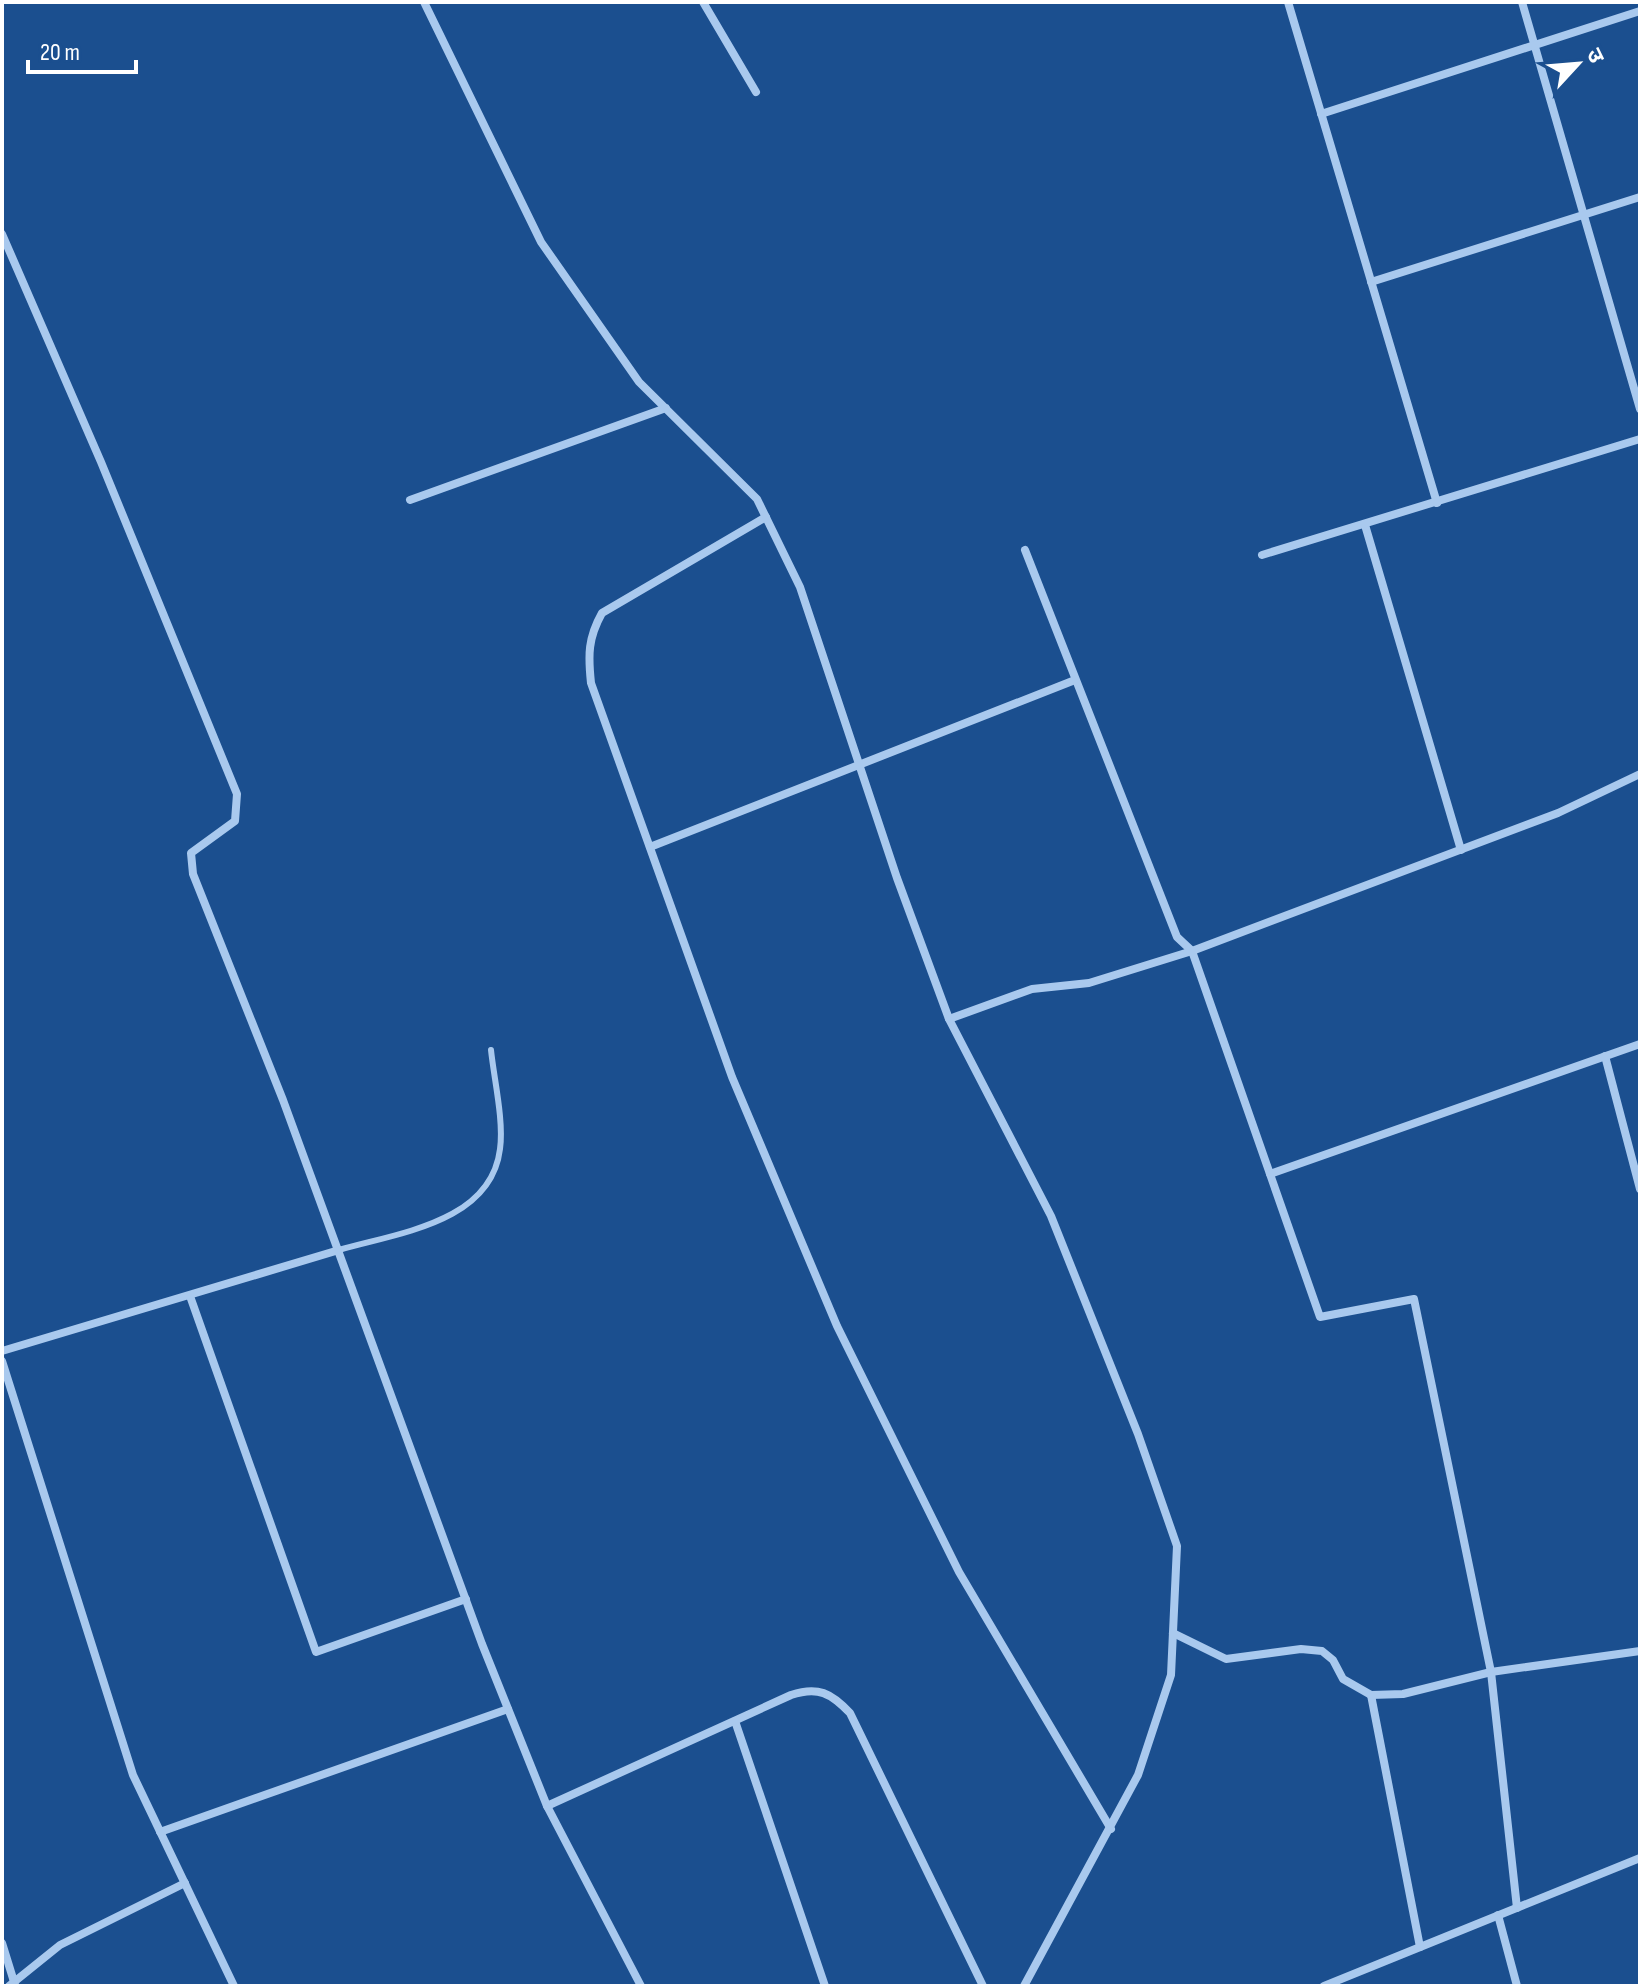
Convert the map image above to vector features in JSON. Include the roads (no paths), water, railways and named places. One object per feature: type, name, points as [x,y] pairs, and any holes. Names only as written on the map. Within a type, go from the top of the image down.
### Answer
[{"type":"street","points":[[424,2],[541,242],[639,382],[757,499],[766,517],[800,587],[949,1019],[1051,1216],[1138,1434],[1177,1546],[1171,1675],[1138,1775],[1024,1986]]},
{"type":"street","points":[[703,2],[756,92]]},
{"type":"street","points":[[1288,2],[1437,503]]},
{"type":"street","points":[[1522,2],[1640,409]]},
{"type":"street","points":[[1321,114],[1640,11]]},
{"type":"street","points":[[1371,282],[1640,197]]},
{"type":"street","points":[[2,234],[101,462],[237,794],[235,821],[191,853],[189,861],[339,1250],[508,1709],[547,1806],[641,1986]]},
{"type":"street","points":[[410,500],[666,408]]},
{"type":"street","points":[[1262,555],[1640,439]]},
{"type":"street","points":[[766,517],[602,613],[592,631],[587,652],[591,683],[732,1077],[837,1326],[959,1572],[1111,1829]]},
{"type":"street","points":[[1365,525],[1461,850]]},
{"type":"street","points":[[1025,550],[1177,937],[1192,951],[1320,1317],[1414,1299],[1491,1672],[1517,1908]]},
{"type":"street","points":[[650,847],[1075,680]]},
{"type":"street","points":[[949,1019],[1032,989],[1089,983],[1192,951],[1558,813],[1640,774]]},
{"type":"street","points":[[1270,1174],[1640,1044]]},
{"type":"street","points":[[1605,1056],[1640,1189]]},
{"type":"street","points":[[2,1351],[339,1250]]},
{"type":"street","points":[[190,1296],[316,1652],[466,1599]]},
{"type":"street","points":[[2,1361],[133,1775],[234,1986]]},
{"type":"street","points":[[1173,1633],[1226,1659],[1301,1649],[1322,1651],[1333,1660],[1343,1679],[1371,1695],[1403,1694],[1491,1672],[1640,1651]]},
{"type":"street","points":[[547,1806],[808,1689],[834,1697],[850,1713],[983,1986]]},
{"type":"street","points":[[1371,1695],[1420,1947]]},
{"type":"street","points":[[160,1832],[508,1709]]},
{"type":"street","points":[[735,1721],[825,1986]]},
{"type":"street","points":[[1324,1986],[1640,1858]]},
{"type":"street","points":[[2,1943],[13,1985],[60,1945],[101,1921],[185,1883]]},
{"type":"street","points":[[1498,1915],[1517,1986]]},
{"type":"lane","points":[[339,1250],[423,1226],[459,1212],[479,1197],[491,1180],[500,1149],[491,1050]]}]
